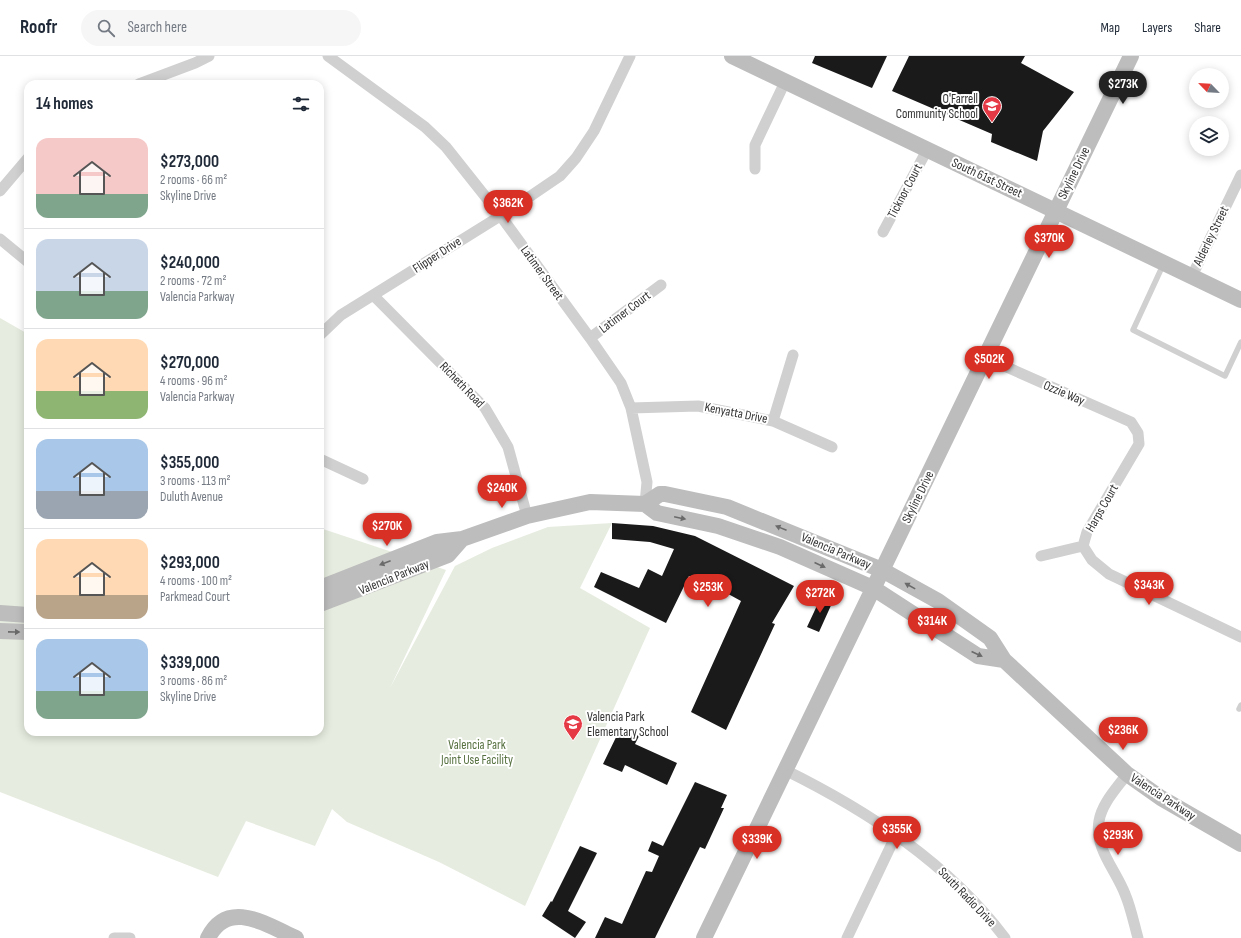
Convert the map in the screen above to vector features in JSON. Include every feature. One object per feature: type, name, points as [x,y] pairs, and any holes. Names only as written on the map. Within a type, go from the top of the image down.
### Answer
[{"type":"main road","name":"South 61st Street","points":[[732,56],[1241,300]]},
{"type":"main road","name":"Skyline Drive","points":[[704,938],[1131,56]]},
{"type":"main road","name":"Valencia Parkway","points":[[645,504],[660,494],[665,494],[726,506],[882,570],[938,601],[990,638],[1004,660],[1127,774],[1161,798],[1241,844]]},
{"type":"main road","name":"Valencia Parkway","points":[[324,586],[437,542],[462,539],[527,516],[590,502],[645,504],[657,513],[718,526],[780,548],[873,588],[978,656],[1004,660]]},
{"type":"main road","name":"Valencia Parkway","points":[[324,602],[448,555],[462,539]]},
{"type":"main road","points":[[0,613],[24,614]]},
{"type":"main road","points":[[0,631],[24,632]]},
{"type":"main road","points":[[208,938],[212,929],[222,920],[234,916],[254,918],[296,938]]},
{"type":"street","points":[[150,80],[195,63],[209,56]]},
{"type":"street","name":"Latimer Street","points":[[328,56],[425,127],[446,147],[500,215],[622,383],[631,408],[647,482],[645,504]]},
{"type":"street","name":"Flipper Drive","points":[[324,331],[342,315],[560,176],[576,158],[594,131],[630,56]]},
{"type":"street","points":[[755,169],[755,145],[785,82]]},
{"type":"street","name":"Ticknor Court","points":[[883,232],[927,150]]},
{"type":"street","points":[[0,191],[24,163]]},
{"type":"street","name":"Alderley Street","points":[[1192,276],[1241,175]]},
{"type":"street","points":[[0,239],[24,259]]},
{"type":"street","name":"Latimer Court","points":[[590,338],[661,285]]},
{"type":"street","name":"Richeth Road","points":[[374,296],[485,408],[508,447],[527,516]]},
{"type":"street","name":"Kenyatta Drive","points":[[631,408],[698,406],[772,421],[793,355]]},
{"type":"street","name":"Ozzie Way","points":[[984,357],[1131,422],[1138,433]]},
{"type":"street","points":[[772,421],[832,447]]},
{"type":"street","name":"Harps Court","points":[[1041,556],[1083,546],[1087,532],[1139,444],[1138,433]]},
{"type":"street","points":[[324,461],[363,479]]},
{"type":"street","points":[[1083,546],[1092,560],[1108,574],[1241,637]]},
{"type":"street","name":"South Radio Drive","points":[[785,770],[846,802],[896,835],[938,866],[964,891],[1005,938]]},
{"type":"street","points":[[1127,774],[1104,807],[1099,820],[1098,835],[1103,852],[1125,894],[1138,938]]},
{"type":"street","points":[[847,938],[896,835]]},
{"type":"street","points":[[114,938],[130,938]]},
{"type":"lane","points":[[1164,263],[1133,330],[1225,376],[1241,342]]},
{"type":"green space","name":"Valencia Park Joint Use Facility","points":[[0,318],[24,332],[24,736],[324,736],[324,529],[446,570],[390,688],[455,566],[492,548],[548,527],[612,523],[580,588],[650,628],[525,906],[439,862],[347,822],[332,809],[315,846],[246,821],[218,877],[0,792]]},
{"type":"building","points":[[815,56],[887,56],[872,88],[812,63]]},
{"type":"building","points":[[909,56],[1025,56],[1021,63],[1074,92],[1043,131],[1037,161],[991,142],[992,134],[892,91]]},
{"type":"building","points":[[612,523],[653,526],[695,536],[794,586],[772,623],[775,624],[726,730],[691,712],[741,601],[710,584],[689,576],[666,623],[594,587],[601,572],[639,588],[648,569],[662,576],[674,549],[650,542],[612,539]]},
{"type":"building","points":[[821,597],[833,601],[819,632],[807,627]]},
{"type":"building","points":[[621,727],[639,736],[635,744],[677,763],[667,785],[625,765],[622,772],[603,764]]},
{"type":"building","points":[[695,782],[727,795],[721,808],[724,808],[705,849],[700,847],[655,938],[595,938],[605,917],[622,924],[646,871],[652,872],[659,856],[648,851],[652,841],[663,846]]},
{"type":"building","points":[[580,846],[597,853],[568,911],[586,922],[575,938],[542,916],[551,901],[552,902]]},
{"type":"place","name":"O'Farrell Community School","points":[[992,123]]},
{"type":"place","name":"Valencia Park Elementary School","points":[[573,741]]}]
